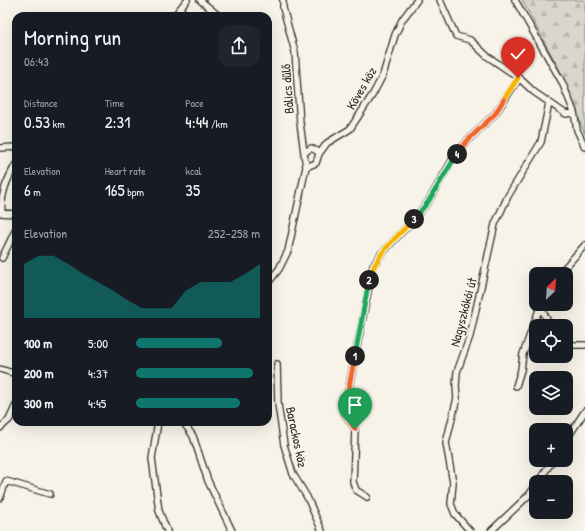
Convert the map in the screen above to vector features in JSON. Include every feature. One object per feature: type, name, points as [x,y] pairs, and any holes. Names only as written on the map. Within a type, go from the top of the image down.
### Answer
[{"type":"street","points":[[177,12],[187,0]]},
{"type":"street","points":[[200,0],[215,12]]},
{"type":"street","name":"Bálics dűlő","points":[[284,0],[284,8],[297,66],[306,168]]},
{"type":"street","name":"Köves köz","points":[[306,168],[316,163],[319,154],[327,143],[350,129],[373,94],[383,75],[395,35],[402,20],[417,0]]},
{"type":"street","points":[[440,0],[456,36],[470,40],[487,56],[566,114],[574,112]]},
{"type":"street","points":[[515,0],[562,82],[574,112],[577,130],[585,147]]},
{"type":"street","points":[[367,497],[356,490],[353,482],[355,429],[344,412],[373,266],[381,254],[428,202],[454,157],[467,141],[495,114],[518,78]]},
{"type":"street","name":"Nagyszkókói út","points":[[470,531],[455,514],[451,504],[453,482],[446,443],[455,410],[457,372],[470,336],[495,224],[508,196],[541,142],[549,103]]},
{"type":"street","points":[[0,148],[12,147]]},
{"type":"street","points":[[304,153],[311,148],[319,154]]},
{"type":"street","points":[[272,278],[280,269],[288,251],[306,168]]},
{"type":"street","points":[[12,173],[4,190],[1,202],[1,213],[12,214]]},
{"type":"street","points":[[2,258],[12,237]]},
{"type":"street","points":[[566,267],[585,245]]},
{"type":"street","points":[[516,386],[521,370],[523,354],[539,311]]},
{"type":"street","points":[[573,345],[585,345]]},
{"type":"street","name":"Barackos köz","points":[[277,364],[278,404],[284,445],[293,474],[307,497],[322,531]]},
{"type":"street","points":[[0,369],[12,373]]},
{"type":"street","points":[[573,429],[585,411]]},
{"type":"street","points":[[0,428],[9,420],[12,414]]},
{"type":"street","points":[[157,426],[152,458],[159,510],[167,531]]},
{"type":"street","points":[[186,426],[193,436],[208,481],[232,531]]},
{"type":"street","points":[[0,498],[6,481],[50,494]]},
{"type":"street","points":[[491,531],[529,496]]},
{"type":"green space","points":[[522,0],[585,0],[585,134],[559,69]]},
{"type":"route","points":[[355,429],[344,412],[367,287],[373,266],[396,236],[413,220],[428,202],[454,157],[467,141],[495,114],[518,78]]}]
